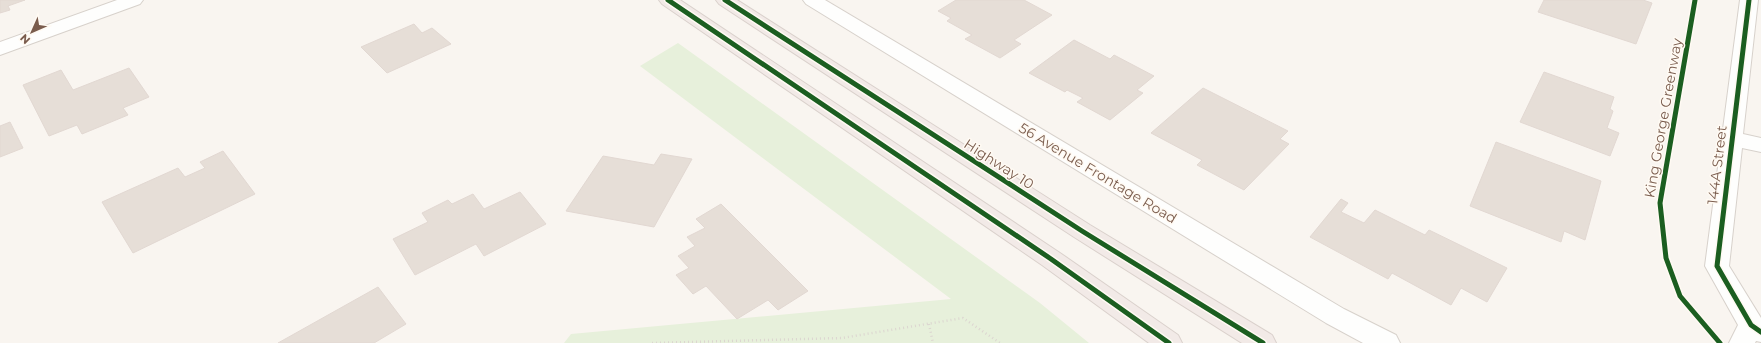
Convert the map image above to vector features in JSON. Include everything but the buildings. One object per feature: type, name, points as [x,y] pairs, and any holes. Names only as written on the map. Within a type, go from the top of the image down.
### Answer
[{"type":"highway","points":[[668,0],[1051,259],[1169,343]]},
{"type":"highway","name":"Highway 10","points":[[725,0],[1082,231],[1263,343]]},
{"type":"street","points":[[0,49],[134,0]]},
{"type":"street","name":"56 Avenue Frontage Road","points":[[812,0],[1335,316],[1387,343]]},
{"type":"street","name":"144A Street","points":[[1749,0],[1717,266],[1751,333]]},
{"type":"street","points":[[1732,139],[1761,145]]},
{"type":"path","points":[[652,343],[842,338],[963,318],[1000,343]]},
{"type":"path","points":[[929,324],[933,343]]},
{"type":"green space","points":[[678,43],[1040,303],[1089,343],[564,343],[571,334],[951,299],[640,66]]},
{"type":"cycle path","points":[[668,0],[1051,259],[1169,343]]},
{"type":"cycle path","points":[[725,0],[1082,231],[1263,343]]},
{"type":"cycle path","name":"King George Greenway","points":[[1695,0],[1660,203],[1666,258],[1680,296],[1720,343]]},
{"type":"cycle path","points":[[1749,0],[1717,266],[1751,325],[1761,332]]}]
